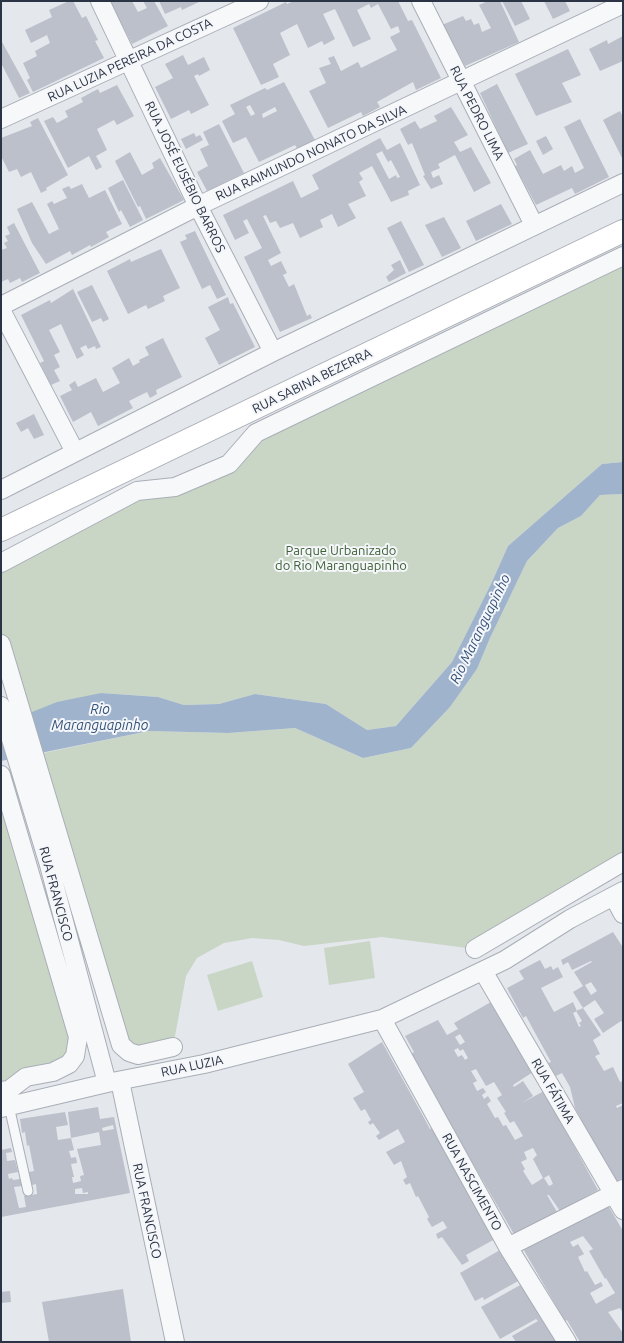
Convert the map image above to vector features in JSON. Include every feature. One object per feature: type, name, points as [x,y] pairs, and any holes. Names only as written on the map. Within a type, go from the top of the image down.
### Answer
[{"type":"main road","name":"RUA SABINA BEZERRA","points":[[1,530],[623,231]]},
{"type":"street","name":"RUA JOSÉ EUSÉBIO BARROS","points":[[100,1],[198,206],[273,352]]},
{"type":"street","name":"RUA LUZIA PEREIRA DA COSTA","points":[[1,119],[259,1]]},
{"type":"street","name":"RUA PEDRO LIMA","points":[[422,1],[461,82],[534,225]]},
{"type":"street","name":"RUA RAIMUNDO NONATO DA SILVA","points":[[1,306],[198,206],[623,4]]},
{"type":"street","points":[[1,490],[273,352],[534,225],[623,184]]},
{"type":"street","points":[[1,563],[137,491],[175,487],[228,464],[256,433],[623,256]]},
{"type":"street","points":[[1,310],[75,452]]},
{"type":"street","points":[[1,644],[57,864],[121,1045],[128,1052],[138,1055],[173,1047]]},
{"type":"street","name":"RUA FRANCISCO","points":[[1,706],[57,864],[114,1082],[175,1342]]},
{"type":"street","points":[[1,775],[78,1037],[75,1056],[69,1064],[53,1072],[26,1077],[9,1090],[4,1102]]},
{"type":"street","points":[[475,949],[623,862]]},
{"type":"street","points":[[382,1019],[505,960],[570,919],[618,894],[623,914]]},
{"type":"street","name":"RUA FÁTIMA","points":[[483,971],[618,1191],[623,1210]]},
{"type":"street","name":"RUA LUZIA","points":[[4,1102],[204,1064],[382,1019]]},
{"type":"street","name":"RUA NASCIMENTO","points":[[382,1019],[508,1247],[567,1342]]},
{"type":"street","points":[[508,1247],[618,1191]]},
{"type":"lane","points":[[4,1102],[28,1191]]},
{"type":"green space","name":"Parque Urbanizado do Rio Maranguapinho","points":[[623,256],[623,462],[602,464],[508,546],[491,584],[452,662],[396,726],[367,730],[326,704],[255,694],[219,704],[184,705],[158,697],[101,693],[22,716],[1,644],[1,563],[137,491],[229,464],[256,433]]},
{"type":"green space","points":[[623,494],[623,862],[475,949],[382,937],[304,946],[279,940],[252,938],[224,943],[197,958],[186,976],[173,1047],[129,1052],[34,755],[149,731],[228,733],[295,728],[363,758],[411,748],[450,707],[477,669],[490,638],[527,561],[558,528],[581,516],[600,495]]},
{"type":"green space","points":[[1,775],[75,1056],[1,1091]]},
{"type":"green space","points":[[370,941],[375,978],[329,985],[324,948]]},
{"type":"green space","points":[[252,961],[263,997],[218,1011],[207,975]]},
{"type":"water","name":"Rio Maranguapinho","points":[[623,462],[623,494],[600,495],[581,516],[558,528],[527,561],[490,638],[477,669],[450,707],[411,748],[363,758],[295,728],[228,733],[149,731],[1,761],[1,720],[22,716],[57,702],[101,693],[158,697],[184,705],[219,704],[255,694],[326,704],[367,730],[396,726],[452,662],[491,584],[508,546],[602,464]]},
{"type":"building","points":[[69,1],[73,1],[82,18],[86,16],[98,40],[95,41],[104,58],[33,92],[27,80],[30,78],[23,63],[37,56],[35,51],[50,43],[47,35],[31,43],[25,30],[52,17],[49,10]]},
{"type":"building","points":[[110,1],[132,1],[138,12],[147,8],[143,1],[154,1],[168,26],[132,44]]},
{"type":"building","points":[[159,1],[201,1],[182,10],[181,7],[165,14]]},
{"type":"building","points":[[294,1],[398,1],[408,21],[412,20],[441,78],[416,90],[413,82],[377,102],[380,107],[363,116],[361,112],[328,128],[309,91],[326,83],[319,68],[331,64],[328,58],[334,56],[341,71],[358,62],[361,68],[397,50],[390,37],[400,32],[398,26],[391,29],[378,4],[371,8],[369,4],[357,10],[371,39],[353,47],[335,9],[323,14],[335,39],[324,45],[322,41],[308,48],[297,24],[280,33],[290,55],[273,64],[279,77],[261,85],[233,28],[286,2],[287,4]]},
{"type":"building","points":[[488,1],[500,1],[519,42],[465,66],[442,25],[463,16],[466,21],[471,19],[474,25],[479,23],[482,32],[491,28],[479,5]]},
{"type":"building","points":[[502,1],[521,1],[530,19],[515,26]]},
{"type":"building","points":[[544,1],[565,1],[570,11],[553,19]]},
{"type":"building","points":[[623,36],[623,61],[600,71],[589,49],[607,40],[608,44]]},
{"type":"building","points":[[1,40],[30,93],[19,98],[1,63]]},
{"type":"building","points":[[568,49],[581,75],[562,83],[572,102],[536,116],[515,74]]},
{"type":"building","points":[[183,55],[188,65],[204,57],[210,70],[199,76],[198,74],[194,76],[209,105],[191,114],[189,110],[171,119],[155,87],[173,78],[165,64]]},
{"type":"building","points":[[284,82],[316,142],[298,150],[295,145],[259,162],[246,137],[233,143],[222,121],[235,114],[230,105],[265,88],[267,90]],"holes":[[[250,105],[255,114],[251,116],[246,107]],[[275,107],[277,111],[263,118],[262,114]]]},
{"type":"building","points":[[497,84],[528,144],[508,153],[480,93]]},
{"type":"building","points":[[117,85],[134,116],[117,125],[114,120],[97,129],[107,150],[96,156],[102,167],[96,170],[89,156],[68,168],[44,121],[53,117],[57,123],[68,117],[65,111],[83,102],[81,98],[98,89],[100,93]]},
{"type":"building","points":[[451,107],[468,135],[454,142],[460,152],[471,147],[491,183],[474,192],[455,155],[438,164],[440,168],[431,172],[433,178],[439,175],[443,184],[431,189],[423,176],[425,175],[412,143],[408,145],[400,129],[415,121],[420,129],[437,121],[434,116]]},
{"type":"building","points":[[620,111],[623,117],[623,160],[603,120]]},
{"type":"building","points":[[38,118],[68,175],[46,188],[47,190],[41,193],[31,172],[21,177],[17,169],[9,172],[1,156],[1,138],[32,126],[30,122]]},
{"type":"building","points":[[580,119],[609,177],[575,194],[572,188],[536,205],[515,166],[517,165],[514,159],[530,150],[543,174],[561,165],[564,171],[572,166],[575,173],[584,168],[564,127]]},
{"type":"building","points":[[219,124],[244,173],[207,191],[197,172],[208,166],[200,149],[209,145],[203,132]]},
{"type":"building","points":[[194,133],[196,137],[200,135],[203,140],[186,149],[181,139]]},
{"type":"building","points":[[546,136],[553,149],[543,155],[536,141]]},
{"type":"building","points":[[380,138],[387,150],[400,143],[420,185],[408,191],[409,195],[391,202],[372,166],[359,173],[363,179],[359,182],[366,196],[348,204],[356,218],[338,227],[332,214],[320,220],[323,227],[300,238],[293,223],[280,228],[276,221],[270,223],[266,215],[263,216],[281,253],[268,260],[271,266],[281,261],[287,273],[283,275],[289,287],[294,284],[307,316],[310,314],[312,318],[280,332],[244,257],[262,248],[247,219],[243,221],[249,233],[235,240],[223,215],[293,181],[301,198],[319,189],[312,175]],"holes":[[[382,151],[388,162],[391,160],[400,177],[397,178],[396,175],[389,179],[376,154]]]},
{"type":"building","points":[[130,152],[142,175],[154,168],[152,163],[160,158],[184,200],[146,219],[140,206],[138,207],[115,161]]},
{"type":"building","points":[[123,180],[143,220],[130,227],[121,210],[119,212],[108,188]]},
{"type":"building","points":[[82,184],[89,198],[105,190],[122,224],[106,232],[109,237],[91,247],[90,245],[72,255],[70,251],[46,264],[32,243],[17,209],[32,202],[49,234],[59,229],[47,204],[52,201],[54,204],[67,198],[62,189],[69,186],[71,189]]},
{"type":"building","points":[[501,204],[512,224],[476,241],[466,221]]},
{"type":"building","points":[[444,217],[461,248],[442,257],[425,225]]},
{"type":"building","points":[[401,221],[424,265],[409,272],[387,228]]},
{"type":"building","points":[[14,223],[40,273],[22,282],[20,278],[10,283],[8,279],[1,282],[1,250],[7,248],[4,243],[8,241],[5,236],[10,234],[7,227]]},
{"type":"building","points":[[195,231],[226,295],[217,299],[210,285],[202,289],[180,242],[187,239],[185,235]]},
{"type":"building","points":[[161,249],[180,288],[163,296],[165,301],[148,309],[146,305],[128,314],[107,271],[130,259],[131,262]]},
{"type":"building","points":[[400,260],[406,273],[389,282],[386,277],[394,270],[391,265]]},
{"type":"building","points":[[92,285],[109,319],[103,322],[101,318],[92,322],[77,292]]},
{"type":"building","points":[[73,289],[101,347],[96,349],[95,346],[88,349],[86,345],[80,348],[84,355],[77,359],[61,324],[49,330],[60,352],[54,355],[60,367],[54,370],[60,381],[51,385],[40,363],[44,361],[21,315],[50,300],[51,303]]},
{"type":"building","points":[[228,297],[230,304],[233,303],[255,347],[219,365],[205,338],[220,330],[208,307]]},
{"type":"building","points":[[163,338],[182,377],[156,390],[157,394],[150,398],[147,392],[129,401],[133,408],[98,426],[91,412],[73,422],[60,396],[72,390],[69,385],[75,381],[78,387],[96,378],[103,392],[120,383],[112,368],[129,358],[133,366],[140,362],[139,360],[149,355],[145,347]]},
{"type":"building","points":[[34,414],[44,435],[34,439],[28,428],[21,432],[16,423]]},
{"type":"building","points":[[613,932],[622,946],[623,945],[623,1023],[621,1021],[603,1033],[594,1019],[604,1013],[595,1000],[583,1008],[573,992],[583,986],[574,972],[592,962],[591,961],[572,970],[568,962],[563,965],[561,960]],"holes":[[[591,982],[597,991],[591,995],[585,985]]]},
{"type":"building","points":[[540,960],[545,969],[551,966],[553,970],[558,967],[563,977],[541,988],[554,1012],[573,1002],[577,1011],[583,1008],[601,1035],[593,1040],[600,1054],[595,1056],[604,1071],[613,1067],[620,1082],[623,1081],[623,1103],[616,1106],[617,1108],[623,1105],[623,1178],[615,1182],[575,1108],[570,1087],[562,1073],[556,1076],[548,1063],[551,1062],[526,1016],[523,1018],[507,988],[524,979],[519,971]],"holes":[[[576,1011],[582,1021],[579,1023],[581,1026],[579,1027],[573,1013]]]},
{"type":"building","points":[[491,1002],[533,1072],[513,1085],[514,1087],[523,1081],[533,1096],[522,1103],[544,1091],[598,1190],[560,1211],[549,1195],[547,1195],[557,1212],[515,1236],[410,1055],[414,1052],[405,1036],[438,1020],[447,1035],[458,1029],[454,1023]],"holes":[[[460,1034],[465,1042],[460,1045],[455,1037]],[[458,1048],[460,1051],[463,1049],[468,1058],[465,1060],[462,1055],[458,1057],[454,1050]],[[476,1069],[486,1086],[494,1082],[502,1095],[497,1098],[506,1112],[504,1113],[510,1123],[514,1121],[523,1136],[515,1140],[506,1125],[503,1126],[498,1117],[495,1118],[487,1104],[491,1101],[488,1096],[484,1099],[482,1095],[486,1092],[483,1088],[477,1091],[473,1083],[477,1081],[471,1071]],[[533,1148],[537,1155],[533,1159],[543,1178],[532,1185],[523,1171],[525,1169],[521,1162],[527,1159],[524,1152]],[[549,1175],[553,1184],[549,1186],[544,1178]]]},
{"type":"building","points":[[382,1042],[430,1129],[432,1128],[495,1239],[466,1255],[469,1261],[462,1265],[442,1237],[438,1239],[436,1234],[447,1228],[443,1221],[432,1227],[427,1219],[429,1217],[418,1196],[416,1197],[410,1183],[406,1185],[403,1180],[407,1177],[401,1161],[394,1165],[386,1152],[405,1142],[398,1129],[379,1140],[376,1136],[380,1133],[373,1123],[370,1125],[368,1122],[371,1120],[365,1109],[361,1111],[353,1098],[364,1092],[348,1064]]},
{"type":"building","points":[[98,1107],[100,1119],[114,1117],[130,1193],[1,1217],[1,1150],[11,1148],[12,1152],[6,1153],[7,1161],[15,1160],[18,1172],[8,1174],[9,1179],[20,1179],[22,1186],[14,1187],[19,1208],[26,1207],[24,1196],[37,1194],[36,1184],[32,1185],[29,1172],[34,1171],[29,1145],[27,1146],[25,1132],[22,1133],[20,1119],[65,1112],[68,1125],[56,1127],[58,1140],[71,1138],[68,1112]],"holes":[[[113,1125],[114,1129],[103,1131],[102,1128]],[[99,1132],[101,1145],[77,1149],[84,1175],[80,1176],[81,1181],[73,1183],[72,1177],[74,1177],[71,1164],[77,1163],[76,1157],[71,1158],[69,1151],[74,1150],[71,1138]],[[82,1188],[83,1193],[88,1192],[88,1194],[75,1194],[75,1189]]]},
{"type":"building","points":[[606,1202],[623,1231],[623,1313],[620,1308],[608,1312],[623,1333],[623,1342],[580,1342],[567,1320],[565,1321],[522,1247]],"holes":[[[583,1236],[593,1249],[589,1251],[615,1293],[596,1304],[590,1293],[603,1286],[601,1282],[595,1285],[587,1271],[585,1272],[578,1257],[584,1254],[578,1244],[573,1247],[570,1242]]]},
{"type":"building","points":[[500,1250],[520,1280],[484,1300],[483,1297],[475,1301],[460,1273]]},
{"type":"building","points":[[522,1284],[556,1342],[516,1342],[512,1336],[538,1321],[536,1319],[500,1339],[481,1307]]},
{"type":"building","points":[[123,1289],[131,1342],[49,1342],[42,1302]]},
{"type":"building","points":[[10,1291],[11,1302],[1,1303],[1,1292]]}]
